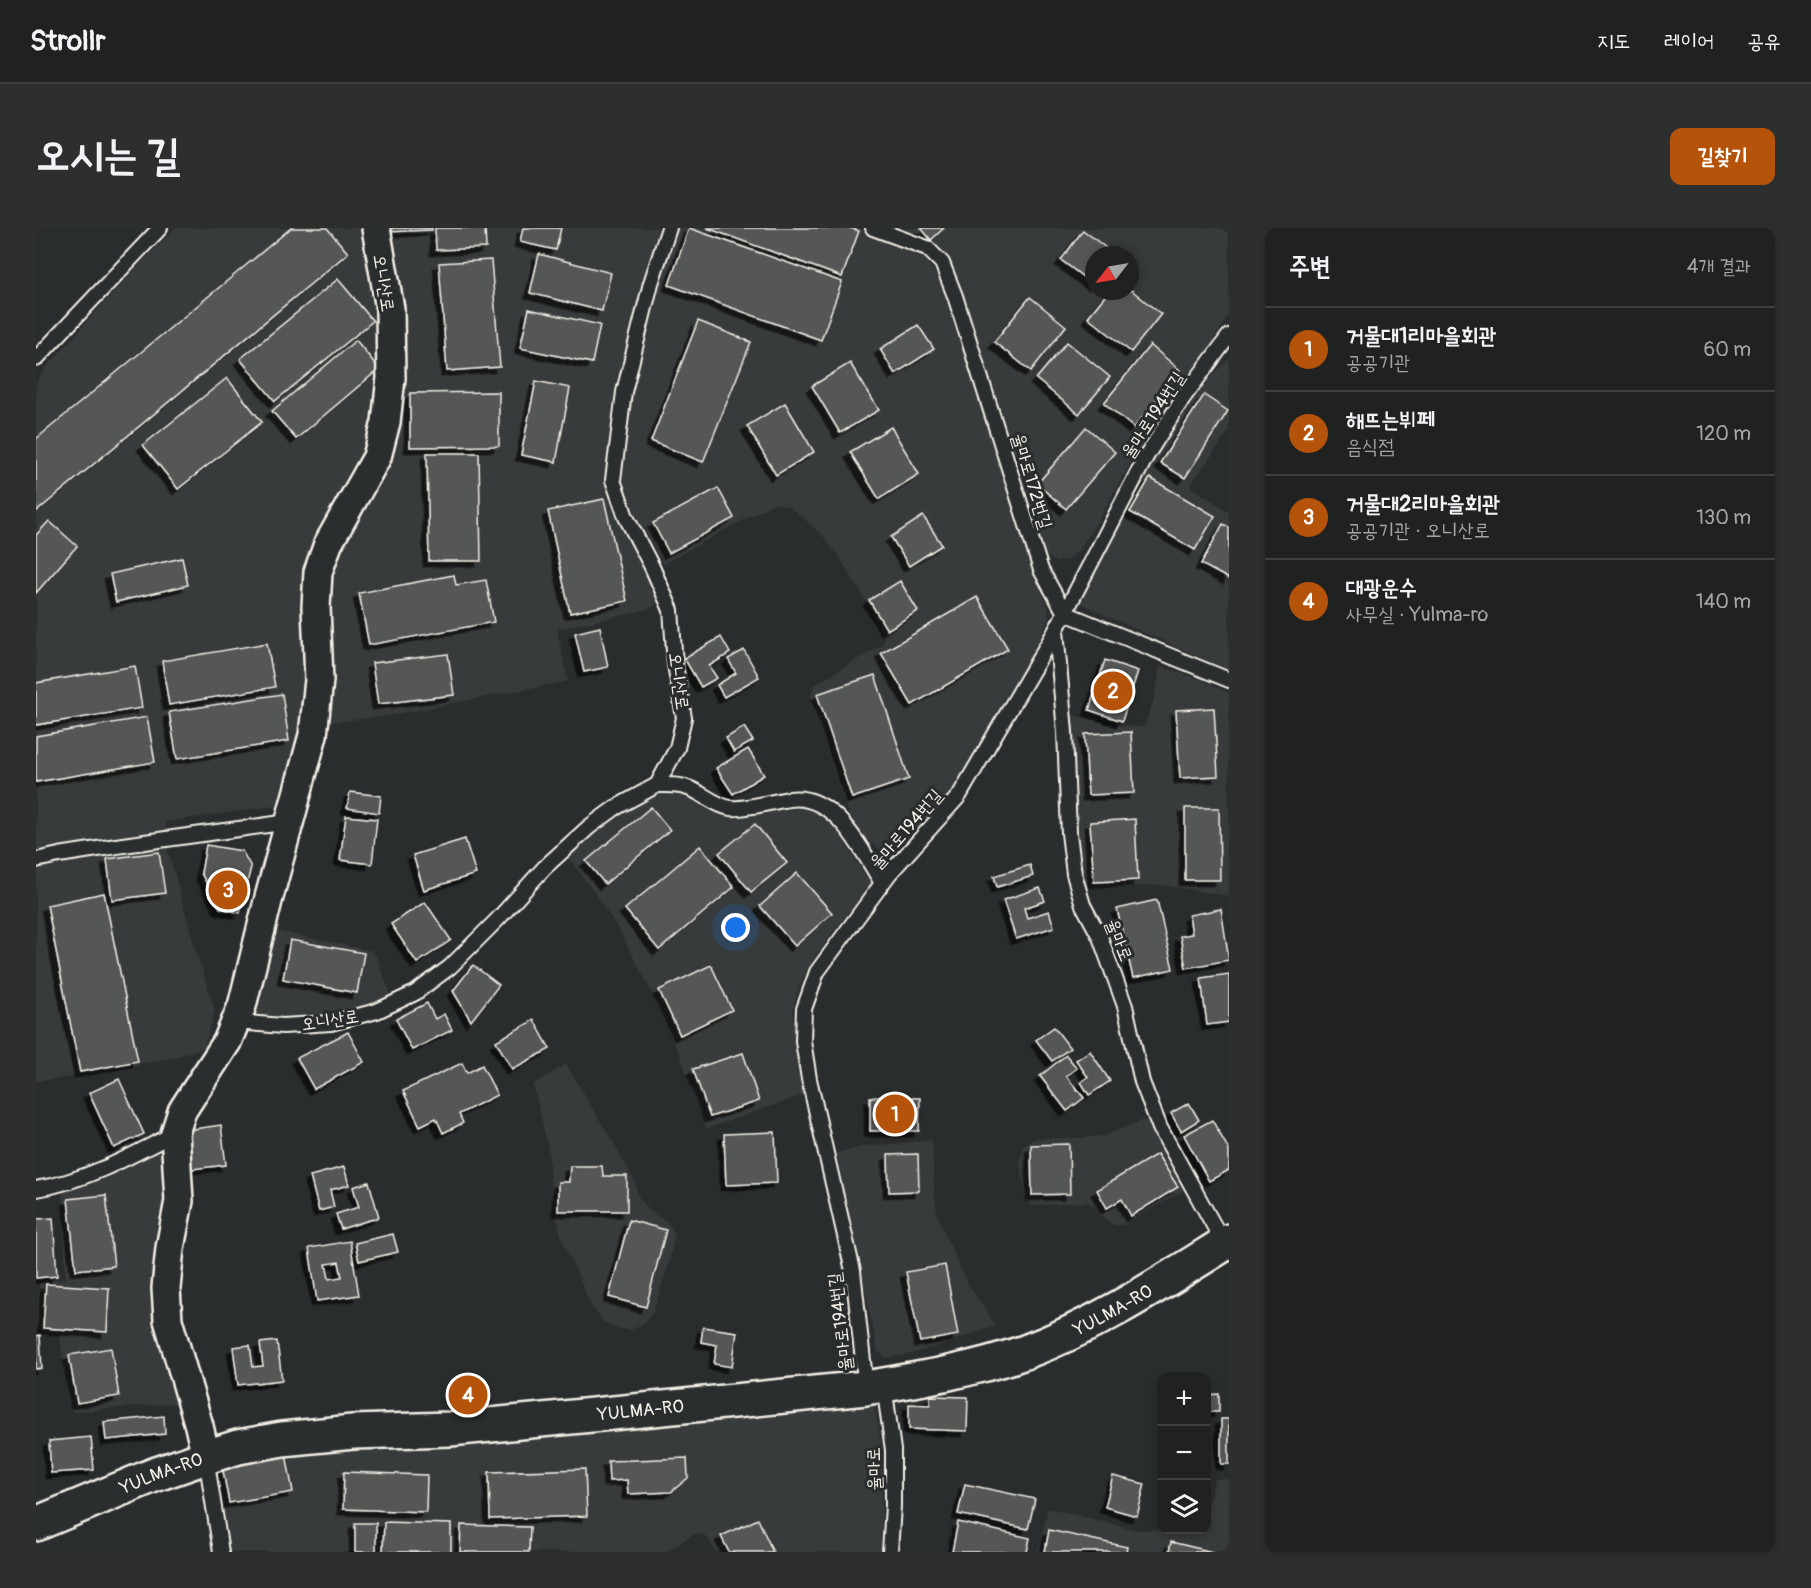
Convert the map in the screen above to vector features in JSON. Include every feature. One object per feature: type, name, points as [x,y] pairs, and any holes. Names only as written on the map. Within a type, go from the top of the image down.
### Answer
[{"type":"street","name":"오니산로","points":[[206,1457],[168,1320],[166,1288],[170,1248],[179,1201],[176,1133],[182,1111],[227,1042],[242,1006],[313,735],[319,680],[316,607],[318,572],[328,544],[377,457],[386,422],[391,378],[390,309],[376,228]]},
{"type":"street","name":"YULMA-RO","points":[[36,1524],[154,1475],[206,1457],[238,1447],[282,1439],[353,1432],[450,1429],[875,1387],[968,1368],[1025,1352],[1076,1329],[1227,1242]]},
{"type":"lane","points":[[36,359],[160,228]]},
{"type":"lane","name":"오니산로","points":[[236,1022],[283,1026],[331,1023],[376,1011],[415,993],[450,967],[545,867],[589,827],[615,808],[657,785],[677,748],[684,718],[675,664],[671,610],[652,567],[626,518],[613,480],[624,392],[651,283],[669,228]]},
{"type":"lane","name":"율마로172번길","points":[[873,228],[927,248],[942,264],[955,296],[1041,570],[1065,613]]},
{"type":"lane","name":"율마로194번길","points":[[875,1387],[853,1271],[809,1079],[804,1041],[804,1009],[816,972],[882,884],[959,796],[1056,630],[1147,455],[1183,398],[1228,338]]},
{"type":"lane","points":[[1065,613],[1229,680]]},
{"type":"lane","name":"율마로","points":[[1056,630],[1065,732],[1069,833],[1074,874],[1083,905],[1100,937],[1125,1006],[1142,1082],[1160,1128],[1227,1242]]},
{"type":"lane","points":[[657,785],[687,787],[712,802],[732,808],[793,798],[814,801],[835,816],[853,837],[882,884]]},
{"type":"lane","points":[[36,860],[289,822]]},
{"type":"lane","points":[[36,1189],[58,1185],[116,1164],[176,1133]]},
{"type":"lane","name":"율마로","points":[[875,1387],[893,1450],[890,1552]]},
{"type":"lane","points":[[206,1457],[221,1552]]},
{"type":"shaded area","points":[[175,228],[367,228],[381,306],[376,421],[307,653],[300,727],[280,805],[165,822],[168,850],[215,1010],[204,1048],[170,1058],[66,1078],[36,1081],[36,384],[44,370],[123,281]]},
{"type":"shaded area","points":[[383,228],[662,228],[616,383],[607,468],[608,484],[627,533],[657,591],[658,599],[656,605],[646,610],[557,629],[568,681],[387,716],[334,722],[329,718],[327,709],[328,563],[377,472]]},
{"type":"shaded area","points":[[676,228],[859,228],[907,248],[926,260],[938,277],[1034,574],[1048,606],[1049,616],[1018,680],[954,787],[917,832],[893,852],[881,851],[864,838],[852,821],[811,703],[814,685],[883,644],[884,637],[840,558],[823,536],[802,517],[789,507],[774,503],[663,564],[633,510],[623,486],[622,461],[630,393]]},
{"type":"shaded area","points":[[902,228],[1229,228],[1229,314],[1209,348],[1182,383],[1134,457],[1098,521],[1079,550],[1069,559],[1057,562],[1046,556],[960,284],[946,256],[930,241]]},
{"type":"shaded area","points":[[1229,358],[1229,431],[1190,486],[1229,512],[1229,670],[1081,603],[1099,563],[1151,464],[1201,388]]},
{"type":"shaded area","points":[[1160,666],[1202,680],[1229,693],[1229,896],[1163,885],[1086,888],[1080,861],[1072,715],[1118,726],[1144,727],[1155,697]]},
{"type":"shaded area","points":[[666,791],[679,793],[710,811],[724,815],[807,808],[820,812],[833,825],[870,881],[813,961],[800,984],[793,1008],[804,1095],[706,1129],[681,1058],[649,987],[619,930],[567,856],[621,813],[645,798]]},
{"type":"shaded area","points":[[268,929],[372,951],[392,997],[372,1006],[331,1015],[305,1018],[259,1018],[252,1013]]},
{"type":"shaded area","points":[[566,1064],[615,1145],[634,1180],[639,1198],[649,1210],[669,1223],[675,1235],[667,1270],[653,1312],[644,1323],[631,1330],[616,1329],[603,1321],[592,1308],[561,1236],[551,1196],[548,1147],[533,1085]]},
{"type":"shaded area","points":[[1146,1119],[1184,1190],[1125,1224],[1115,1226],[1107,1221],[1096,1207],[1086,1202],[1033,1206],[1026,1200],[1020,1162],[1023,1145],[1035,1138],[1104,1136]]},
{"type":"shaded area","points":[[932,1140],[937,1213],[968,1284],[996,1326],[935,1347],[887,1358],[878,1352],[836,1153],[866,1146]]},
{"type":"shaded area","points":[[161,1149],[167,1152],[169,1158],[161,1326],[178,1403],[72,1412],[59,1334],[36,1330],[39,1281],[66,1279],[63,1191]]},
{"type":"shaded area","points":[[866,1399],[875,1407],[883,1454],[881,1552],[716,1552],[709,1540],[702,1534],[694,1534],[666,1552],[231,1552],[216,1461]]},
{"type":"shaded area","points":[[1215,1479],[1229,1479],[1229,1552],[1038,1552],[1048,1508],[1137,1530],[1157,1530],[1157,1534],[1211,1534],[1211,1493]]},
{"type":"building","points":[[291,228],[327,228],[348,253],[36,512],[36,439]]},
{"type":"building","points":[[386,228],[432,228],[432,230],[386,232]]},
{"type":"building","points":[[435,228],[485,228],[486,248],[436,250]]},
{"type":"building","points":[[523,228],[561,228],[556,250],[520,242]]},
{"type":"building","points":[[689,228],[842,282],[821,340],[669,285]]},
{"type":"building","points":[[707,228],[850,228],[859,231],[842,277]]},
{"type":"building","points":[[921,228],[944,228],[931,240]]},
{"type":"building","points":[[1083,230],[1103,246],[1085,246],[1085,278],[1061,260]]},
{"type":"building","points":[[539,254],[611,273],[602,311],[530,293]]},
{"type":"building","points":[[491,260],[500,367],[447,371],[439,263]]},
{"type":"building","points":[[338,279],[373,321],[275,401],[240,359]]},
{"type":"building","points":[[1139,296],[1161,314],[1131,352],[1088,317],[1102,300],[1139,300]]},
{"type":"building","points":[[1030,297],[1066,326],[1031,371],[994,342]]},
{"type":"building","points":[[529,309],[600,325],[592,363],[520,348]]},
{"type":"building","points":[[698,321],[751,342],[703,462],[651,441]]},
{"type":"building","points":[[918,325],[934,349],[895,374],[880,349]]},
{"type":"building","points":[[356,340],[379,369],[296,439],[272,411]]},
{"type":"building","points":[[1067,342],[1110,377],[1079,414],[1036,379]]},
{"type":"building","points":[[1150,345],[1180,370],[1134,428],[1104,403]]},
{"type":"building","points":[[850,363],[879,410],[840,433],[812,386]]},
{"type":"building","points":[[227,378],[262,422],[178,489],[143,445]]},
{"type":"building","points":[[536,381],[570,388],[556,462],[521,455]]},
{"type":"building","points":[[499,392],[499,446],[410,447],[410,393]]},
{"type":"building","points":[[1204,395],[1228,411],[1185,478],[1160,463]]},
{"type":"building","points":[[785,403],[814,452],[776,475],[747,426]]},
{"type":"building","points":[[891,427],[919,474],[879,499],[850,452]]},
{"type":"building","points":[[1086,427],[1115,452],[1066,509],[1037,484]]},
{"type":"building","points":[[427,453],[479,453],[481,561],[429,561]]},
{"type":"building","points":[[1150,478],[1215,516],[1195,550],[1130,512]]},
{"type":"building","points":[[718,488],[734,518],[669,553],[653,523]]},
{"type":"building","points":[[604,499],[627,601],[570,613],[548,511]]},
{"type":"building","points":[[923,516],[942,545],[909,566],[891,537]]},
{"type":"building","points":[[49,521],[77,546],[36,593],[36,535]]},
{"type":"building","points":[[1223,524],[1229,527],[1229,579],[1201,564]]},
{"type":"building","points":[[182,558],[188,585],[116,602],[110,574]]},
{"type":"building","points":[[454,575],[456,585],[486,580],[494,622],[369,645],[359,593]]},
{"type":"building","points":[[900,581],[918,611],[887,630],[869,600]]},
{"type":"building","points":[[977,597],[1008,649],[912,705],[881,653]]},
{"type":"building","points":[[600,627],[608,667],[584,672],[575,633]]},
{"type":"building","points":[[721,637],[730,653],[709,666],[717,678],[701,687],[684,658]]},
{"type":"building","points":[[267,643],[275,687],[169,705],[162,661]]},
{"type":"building","points":[[744,650],[759,677],[724,697],[717,685],[736,673],[728,659]]},
{"type":"building","points":[[448,654],[454,695],[378,704],[372,663]]},
{"type":"building","points":[[1105,660],[1138,671],[1122,721],[1089,710]]},
{"type":"building","points":[[135,666],[142,708],[36,725],[36,683]]},
{"type":"building","points":[[875,675],[909,779],[852,798],[817,694]]},
{"type":"building","points":[[282,694],[289,741],[177,759],[169,712]]},
{"type":"building","points":[[1214,708],[1218,776],[1180,778],[1176,710]]},
{"type":"building","points":[[147,717],[155,762],[36,782],[36,736]]},
{"type":"building","points":[[744,727],[753,741],[734,752],[726,738]]},
{"type":"building","points":[[1131,732],[1134,793],[1088,795],[1085,734]]},
{"type":"building","points":[[748,749],[764,775],[733,794],[716,768]]},
{"type":"building","points":[[350,792],[381,796],[379,813],[347,808]]},
{"type":"building","points":[[651,807],[670,830],[605,884],[586,861]]},
{"type":"building","points":[[1185,808],[1219,808],[1220,880],[1185,880]]},
{"type":"building","points":[[346,816],[377,819],[372,864],[340,860]]},
{"type":"building","points":[[1135,819],[1138,880],[1094,882],[1090,822]]},
{"type":"building","points":[[755,824],[787,863],[751,892],[719,853]]},
{"type":"building","points":[[465,839],[476,874],[424,890],[413,855]]},
{"type":"building","points":[[206,845],[242,851],[251,867],[240,913],[220,908],[201,873]]},
{"type":"building","points":[[700,846],[734,887],[659,950],[625,909]]},
{"type":"building","points":[[159,852],[165,893],[112,900],[107,859]]},
{"type":"building","points":[[1030,865],[1033,876],[997,887],[994,876]]},
{"type":"building","points":[[797,873],[832,913],[795,946],[760,906]]},
{"type":"building","points":[[1040,888],[1045,901],[1024,908],[1027,918],[1049,911],[1054,927],[1016,939],[1003,900]]},
{"type":"building","points":[[104,893],[138,1061],[80,1072],[47,905]]},
{"type":"building","points":[[1157,900],[1173,969],[1133,978],[1117,909]]},
{"type":"building","points":[[425,902],[451,940],[417,963],[391,924]]},
{"type":"building","points":[[1221,909],[1229,960],[1186,968],[1180,936],[1192,934],[1189,915]]},
{"type":"building","points":[[290,940],[364,953],[357,993],[283,979]]},
{"type":"building","points":[[473,965],[499,985],[471,1021],[453,991]]},
{"type":"building","points":[[711,965],[732,1010],[680,1035],[659,990]]},
{"type":"building","points":[[1229,974],[1229,1022],[1207,1025],[1201,978]]},
{"type":"building","points":[[427,1003],[435,1019],[444,1014],[452,1030],[412,1050],[396,1019]]},
{"type":"building","points":[[534,1020],[550,1049],[512,1069],[496,1041]]},
{"type":"building","points":[[1054,1027],[1070,1048],[1052,1061],[1036,1040]]},
{"type":"building","points":[[348,1032],[364,1062],[314,1089],[297,1058]]},
{"type":"building","points":[[1090,1051],[1110,1081],[1089,1095],[1081,1082],[1088,1077],[1076,1060]]},
{"type":"building","points":[[743,1053],[759,1101],[710,1117],[693,1069]]},
{"type":"building","points":[[1066,1055],[1077,1068],[1066,1076],[1084,1098],[1067,1111],[1040,1076]]},
{"type":"building","points":[[462,1063],[467,1073],[482,1065],[497,1095],[459,1114],[463,1123],[443,1133],[436,1118],[420,1126],[403,1091]]},
{"type":"building","points":[[119,1079],[144,1134],[114,1148],[89,1093]]},
{"type":"building","points":[[870,1097],[920,1098],[919,1131],[870,1131]]},
{"type":"building","points":[[1189,1103],[1199,1120],[1181,1131],[1171,1113]]},
{"type":"building","points":[[1212,1120],[1229,1150],[1229,1170],[1209,1181],[1184,1135]]},
{"type":"building","points":[[221,1125],[226,1165],[192,1169],[187,1130]]},
{"type":"building","points":[[775,1132],[777,1183],[726,1185],[724,1134]]},
{"type":"building","points":[[1069,1144],[1070,1194],[1032,1195],[1031,1145]]},
{"type":"building","points":[[918,1154],[919,1191],[889,1192],[888,1155]]},
{"type":"building","points":[[1157,1154],[1178,1187],[1131,1216],[1122,1199],[1107,1208],[1097,1190]]},
{"type":"building","points":[[570,1166],[602,1166],[603,1176],[627,1176],[627,1211],[558,1211],[558,1182],[569,1182]]},
{"type":"building","points":[[344,1167],[349,1185],[330,1190],[334,1207],[319,1211],[310,1176]]},
{"type":"building","points":[[369,1182],[379,1217],[341,1229],[336,1214],[359,1207],[353,1187]]},
{"type":"building","points":[[106,1195],[114,1266],[76,1270],[68,1199]]},
{"type":"building","points":[[53,1218],[57,1276],[36,1278],[36,1219]]},
{"type":"building","points":[[629,1220],[666,1230],[646,1307],[609,1297]]},
{"type":"building","points":[[393,1234],[398,1252],[359,1261],[355,1243]]},
{"type":"building","points":[[350,1241],[359,1295],[317,1301],[309,1248]],"holes":[[[339,1262],[342,1277],[329,1279],[326,1264]]]},
{"type":"building","points":[[945,1265],[958,1335],[920,1342],[906,1272]]},
{"type":"building","points":[[46,1284],[109,1288],[107,1332],[43,1328]]},
{"type":"building","points":[[703,1327],[737,1332],[732,1367],[714,1364],[717,1345],[701,1342]]},
{"type":"building","points":[[40,1335],[42,1368],[36,1369],[36,1336]]},
{"type":"building","points":[[277,1341],[282,1380],[238,1385],[233,1347],[250,1345],[253,1367],[263,1366],[260,1343]]},
{"type":"building","points":[[111,1348],[119,1396],[77,1403],[69,1355]]},
{"type":"building","points":[[1219,1394],[1219,1412],[1211,1412],[1211,1395]]},
{"type":"building","points":[[930,1396],[968,1397],[967,1431],[909,1429],[909,1404],[930,1405]]},
{"type":"building","points":[[164,1416],[165,1434],[106,1440],[104,1422]]},
{"type":"building","points":[[1221,1419],[1229,1419],[1229,1464],[1221,1464]]},
{"type":"building","points":[[91,1437],[94,1470],[51,1473],[49,1441]]},
{"type":"building","points":[[286,1454],[293,1492],[229,1503],[222,1465]]},
{"type":"building","points":[[687,1458],[688,1478],[671,1492],[628,1494],[627,1480],[609,1481],[608,1461]]},
{"type":"building","points":[[585,1469],[587,1516],[490,1519],[489,1472]]},
{"type":"building","points":[[344,1472],[427,1475],[426,1512],[343,1509]]},
{"type":"building","points":[[1113,1476],[1145,1484],[1137,1516],[1105,1507]]},
{"type":"building","points":[[965,1484],[1035,1499],[1028,1529],[958,1514]]},
{"type":"building","points":[[758,1519],[773,1552],[729,1552],[721,1536]]},
{"type":"building","points":[[384,1522],[451,1524],[451,1552],[383,1552]]},
{"type":"building","points":[[958,1522],[1030,1538],[1027,1552],[952,1552]]},
{"type":"building","points":[[355,1523],[376,1523],[376,1552],[355,1552]]},
{"type":"building","points":[[461,1525],[530,1527],[529,1552],[460,1552]]},
{"type":"building","points":[[1049,1530],[1127,1547],[1126,1552],[1045,1552]]},
{"type":"building","points":[[1171,1542],[1213,1552],[1169,1552]]},
{"type":"place","name":"해뜨는뷔페","points":[[1113,691]]},
{"type":"place","name":"거물대2리마을회관","points":[[228,890]]},
{"type":"place","name":"거물대1리마을회관","points":[[895,1114]]},
{"type":"place","name":"대광운수","points":[[468,1395]]}]
